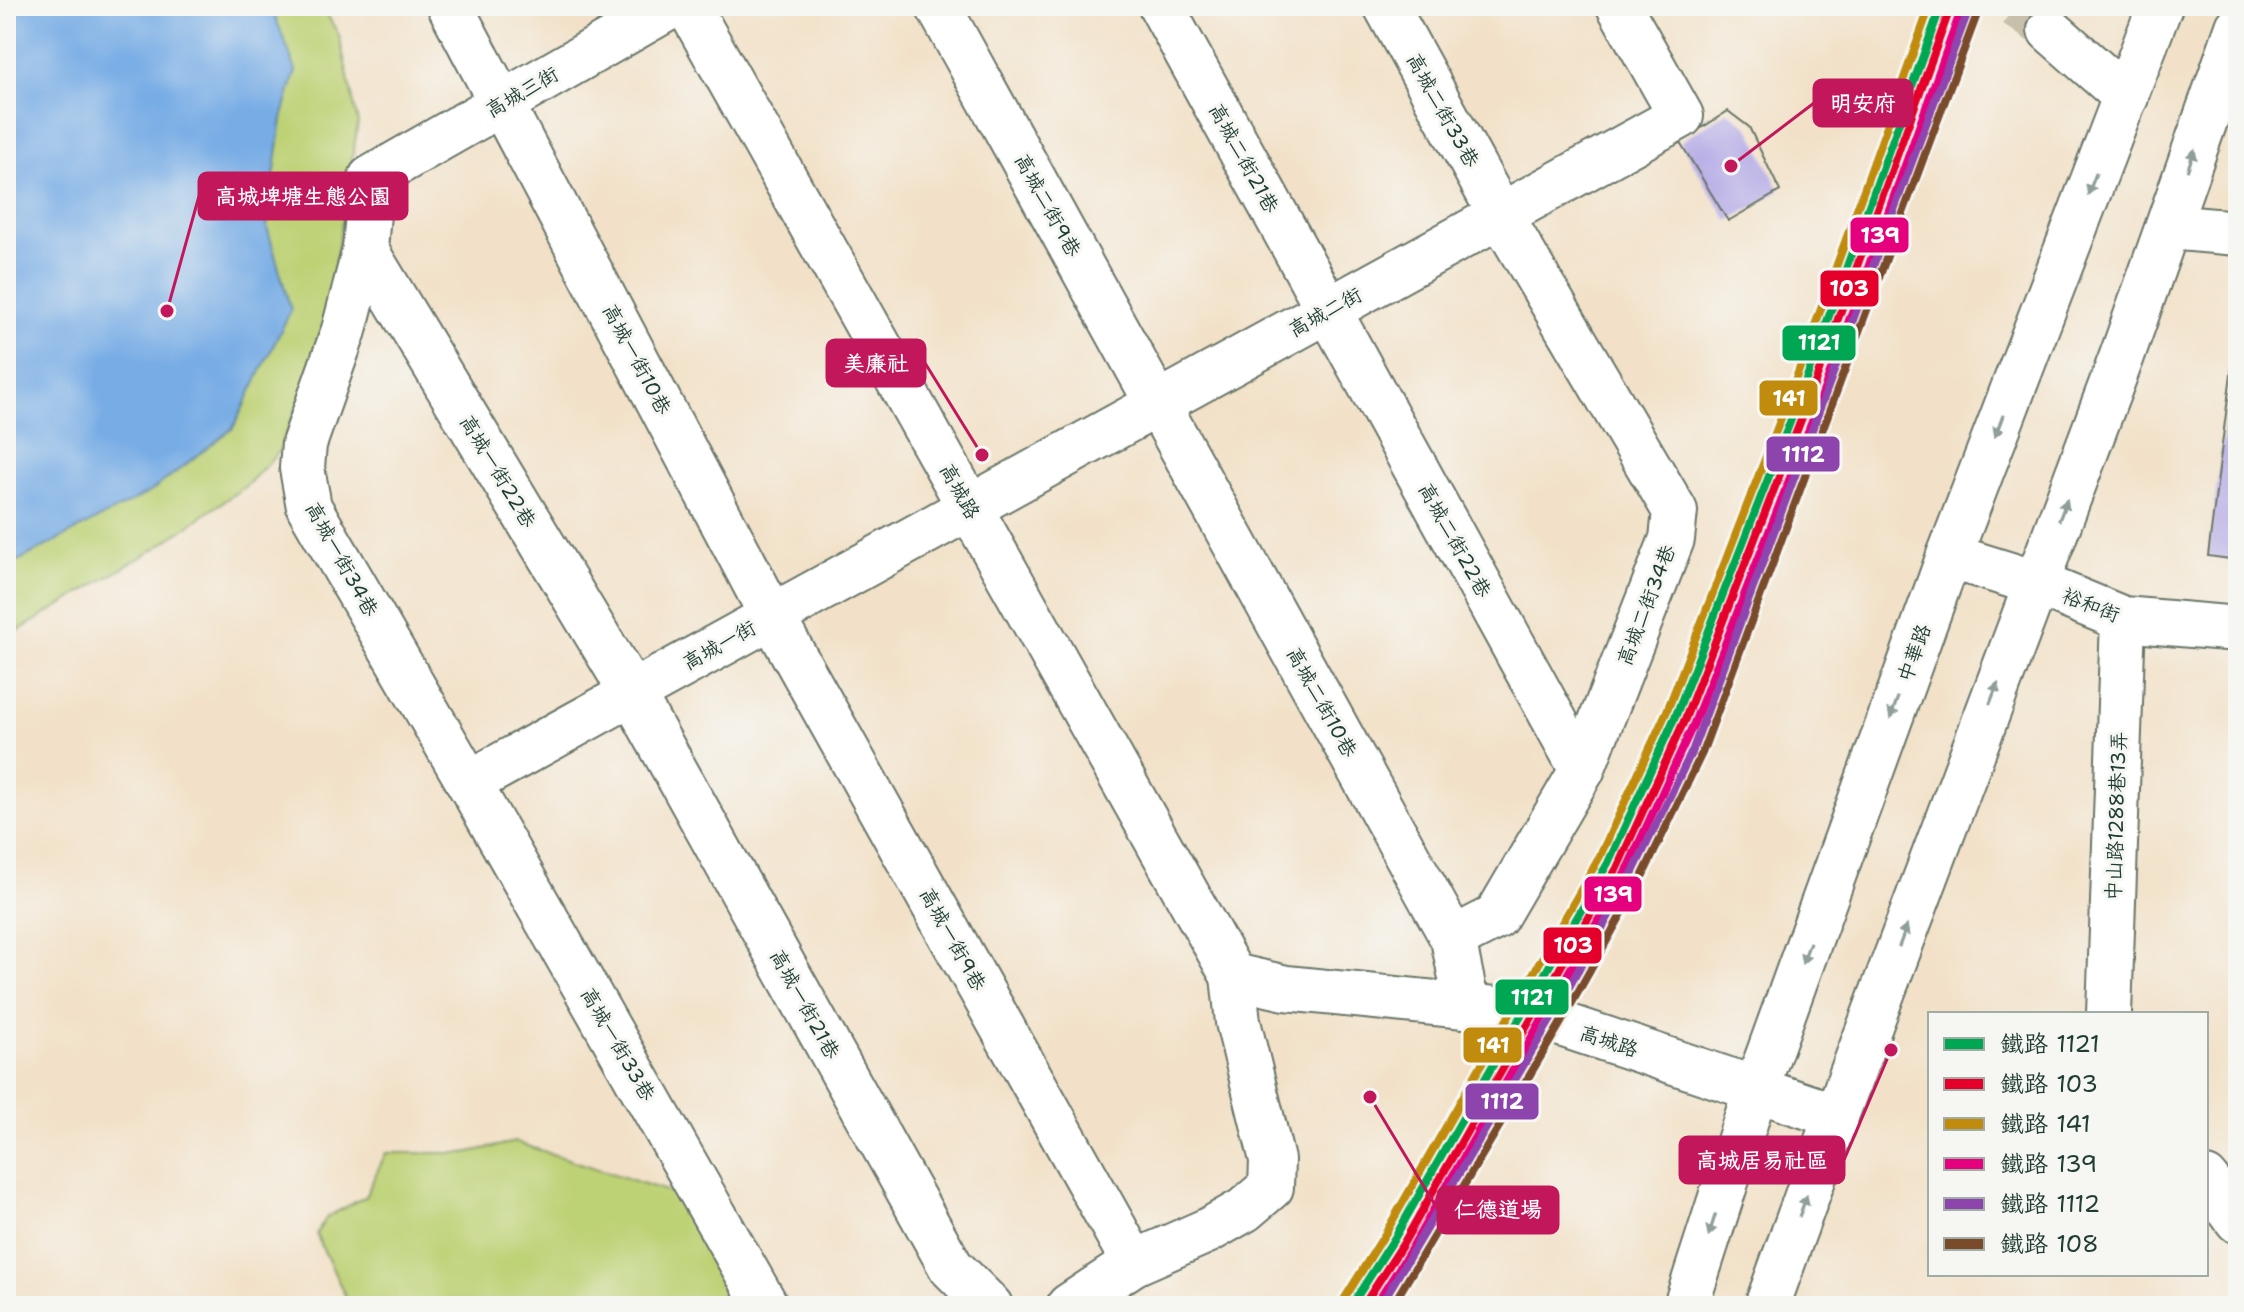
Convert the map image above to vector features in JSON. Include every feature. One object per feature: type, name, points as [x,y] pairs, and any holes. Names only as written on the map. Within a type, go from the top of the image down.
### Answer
[{"type":"street","name":"高城一街10巷","points":[[450,6],[772,616]]},
{"type":"street","name":"高城三街","points":[[371,178],[672,6]]},
{"type":"street","name":"高城路","points":[[688,6],[1233,976],[1238,1022],[1272,1160],[1271,1187],[1244,1210],[1209,1230],[1134,1263]]},
{"type":"street","name":"高城二街9巷","points":[[938,6],[1157,404]]},
{"type":"street","name":"高城二街21巷","points":[[1161,6],[1328,310]]},
{"type":"street","name":"高城二街33巷","points":[[1386,6],[1500,214]]},
{"type":"street","name":"高城二街","points":[[969,507],[1681,116],[1619,6]]},
{"type":"street","name":"中華路","points":[[1686,1306],[1756,1089],[1949,556],[2160,6]]},
{"type":"street","points":[[1767,1306],[2122,356],[2238,27]]},
{"type":"street","points":[[2050,30],[2126,97]]},
{"type":"street","name":"高城一街34巷","points":[[371,178],[365,249],[344,330],[304,444],[302,468],[309,507],[469,783]]},
{"type":"street","name":"高城二街34巷","points":[[1453,939],[1496,917],[1582,770],[1672,539],[1675,511],[1500,214]]},
{"type":"street","points":[[2168,227],[2238,233]]},
{"type":"street","name":"高城一街22巷","points":[[365,249],[632,693]]},
{"type":"street","name":"高城二街22巷","points":[[1328,310],[1582,770]]},
{"type":"street","name":"高城二街10巷","points":[[1157,404],[1453,939],[1467,1006]]},
{"type":"street","name":"高城一街","points":[[469,783],[969,507]]},
{"type":"street","name":"裕和街","points":[[1949,556],[2036,583],[2123,619],[2238,629]]},
{"type":"street","name":"高城一街9巷","points":[[772,616],[1134,1263]]},
{"type":"street","name":"中山路1288巷13弄","points":[[2109,1012],[2123,619]]},
{"type":"street","name":"高城一街21巷","points":[[632,693],[951,1267],[990,1306]]},
{"type":"street","name":"高城一街33巷","points":[[469,783],[766,1306]]},
{"type":"street","name":"高城路","points":[[1233,976],[1286,988],[1525,1012],[1836,1116]]},
{"type":"street","points":[[2208,1182],[2238,1221]]},
{"type":"street","points":[[1069,1306],[1134,1263]]},
{"type":"green space","points":[[6,6],[322,6],[339,35],[358,123],[322,344],[278,453],[247,485],[158,547],[6,638]]},
{"type":"green space","points":[[515,1142],[676,1194],[743,1306],[350,1306],[316,1234],[327,1217],[365,1197],[386,1153],[465,1153]]},
{"type":"water","points":[[6,6],[271,6],[296,70],[282,119],[267,227],[291,310],[233,428],[150,492],[6,567]]},
{"type":"building","points":[[1728,111],[1749,127],[1780,191],[1728,221],[1680,142]]},
{"type":"building","points":[[2238,335],[2238,560],[2208,556]]},
{"type":"tunnel","points":[[2016,6],[2050,30]]},
{"type":"rail line","name":"141","points":[[1343,1301],[1385,1234],[1599,858],[1667,711],[1790,395],[1930,6]]},
{"type":"rail line","name":"1121","points":[[1351,1306],[1394,1239],[1608,863],[1676,715],[1799,399],[1941,6]]},
{"type":"rail line","name":"1112","points":[[1380,1306],[1550,1021],[1630,878],[1693,749],[1970,6]]},
{"type":"rail line","name":"103","points":[[1363,1306],[1403,1244],[1617,868],[1685,719],[1808,402],[1950,9]]},
{"type":"rail line","name":"108","points":[[1392,1306],[1559,1026],[1639,883],[1702,753],[1979,9]]},
{"type":"rail line","name":"139","points":[[1375,1306],[1411,1249],[1625,873],[1694,723],[1818,406],[1960,13]]},
{"type":"place","name":"明安府","points":[[1731,166]]},
{"type":"place","name":"高城埤塘生態公園","points":[[167,311]]},
{"type":"place","name":"美廉社","points":[[982,455]]},
{"type":"place","name":"高城居易社區","points":[[1891,1050]]},
{"type":"place","name":"仁德道場","points":[[1370,1097]]}]
